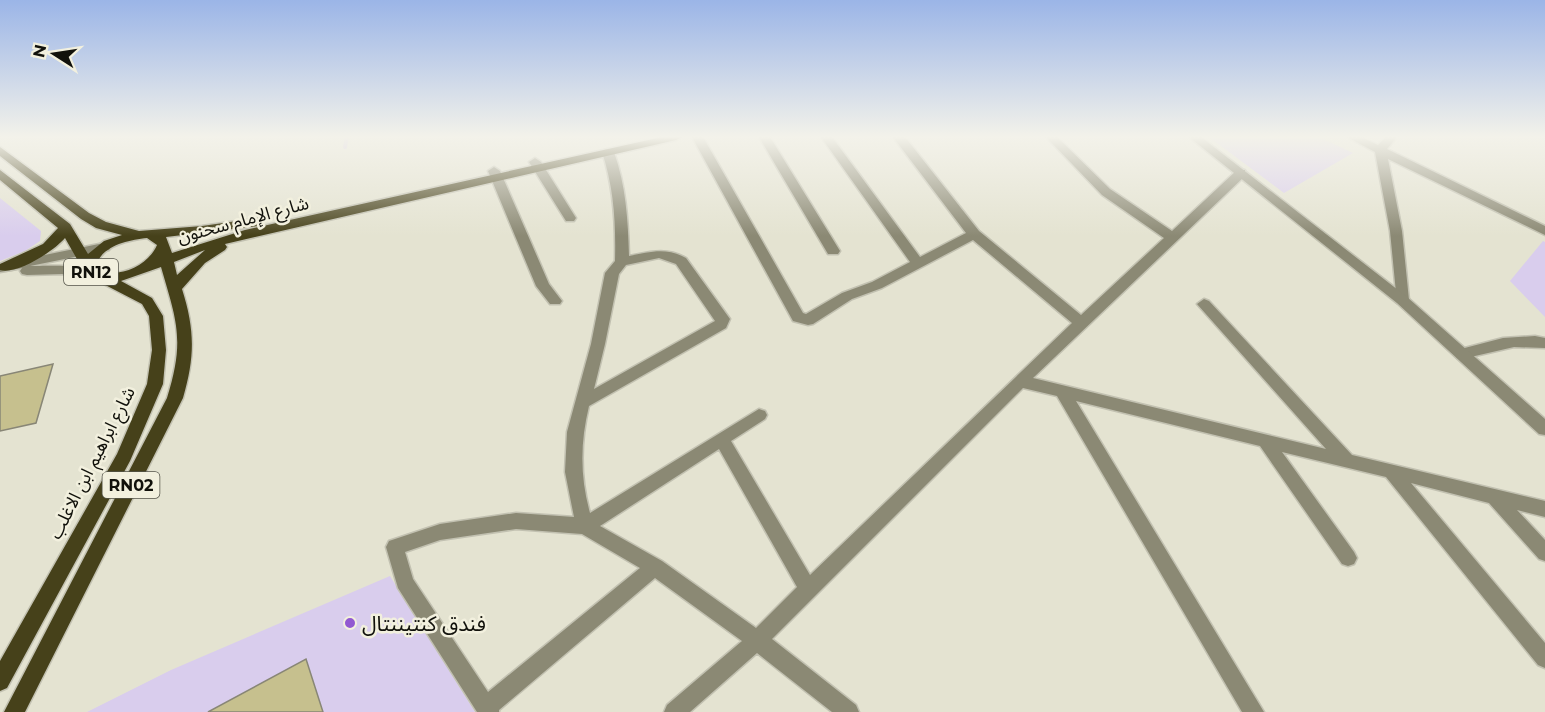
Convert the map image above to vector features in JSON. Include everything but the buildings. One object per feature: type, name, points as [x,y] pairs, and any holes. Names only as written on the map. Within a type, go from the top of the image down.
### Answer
[{"type":"main road","points":[[26,170],[85,216],[101,225],[162,240],[165,253]]},
{"type":"main road","name":"شارع الإمام سحنون","points":[[142,235],[258,222],[513,170]]},
{"type":"main road","points":[[0,174],[65,227],[96,273]]},
{"type":"main road","name":"شارع الإمام سحنون","points":[[165,253],[204,246],[245,234],[495,174]]},
{"type":"main road","points":[[2,269],[50,246],[62,234],[65,227]]},
{"type":"main road","points":[[174,289],[199,261],[245,234]]},
{"type":"main road","name":"RN12","points":[[142,235],[120,239],[104,247],[91,260],[96,273],[113,278],[137,272],[165,253]]},
{"type":"main road","name":"RN02","points":[[14,712],[176,398],[185,366],[185,328],[165,253]]},
{"type":"main road","name":"شارع ابراهيم ابن الاغلب","points":[[0,681],[124,456],[155,384],[159,351],[156,316],[147,302],[96,273]]},
{"type":"street","points":[[540,170],[570,218]]},
{"type":"street","points":[[615,170],[622,214],[622,262]]},
{"type":"street","points":[[716,170],[800,319],[808,320],[848,296],[877,285],[974,234]]},
{"type":"street","points":[[784,170],[833,251]]},
{"type":"street","points":[[850,170],[918,263]]},
{"type":"street","points":[[925,170],[974,234],[1021,275],[1082,322]]},
{"type":"street","points":[[1085,170],[1107,192],[1173,238]]},
{"type":"street","points":[[1237,170],[1402,300],[1545,429]]},
{"type":"street","points":[[1384,170],[1396,231],[1402,300]]},
{"type":"street","points":[[1423,170],[1545,231]]},
{"type":"street","points":[[674,712],[757,640],[1020,381],[1241,173]]},
{"type":"street","points":[[495,174],[543,286],[555,301]]},
{"type":"street","points":[[2,269],[104,247]]},
{"type":"street","points":[[582,403],[717,327],[723,321],[684,264],[677,258],[659,254],[622,262],[612,273],[582,403],[573,453],[576,495],[585,526]]},
{"type":"street","points":[[2,269],[96,273]]},
{"type":"street","points":[[1204,304],[1347,461]]},
{"type":"street","points":[[1462,354],[1510,342],[1526,341],[1545,344]]},
{"type":"street","points":[[1020,381],[1496,499],[1545,509]]},
{"type":"street","points":[[1063,392],[1254,712]]},
{"type":"street","points":[[585,526],[759,415]]},
{"type":"street","points":[[722,440],[808,588]]},
{"type":"street","points":[[1266,442],[1348,558]]},
{"type":"street","points":[[1392,473],[1545,658]]},
{"type":"street","points":[[1496,499],[1545,553]]},
{"type":"street","points":[[655,567],[487,709],[405,582],[395,547],[440,532],[516,521],[585,526],[655,567],[757,640],[849,712]]},
{"type":"shaded area","points":[[1254,170],[1323,170],[1284,193]]},
{"type":"shaded area","points":[[0,198],[41,231],[40,241],[25,251],[0,261]]},
{"type":"shaded area","points":[[1543,241],[1545,242],[1545,317],[1510,281]]},
{"type":"shaded area","name":"فندق كنتيننتال","points":[[390,576],[475,712],[87,712],[171,670]]},
{"type":"place","name":"فندق كنتيننتال","points":[[350,623]]}]
